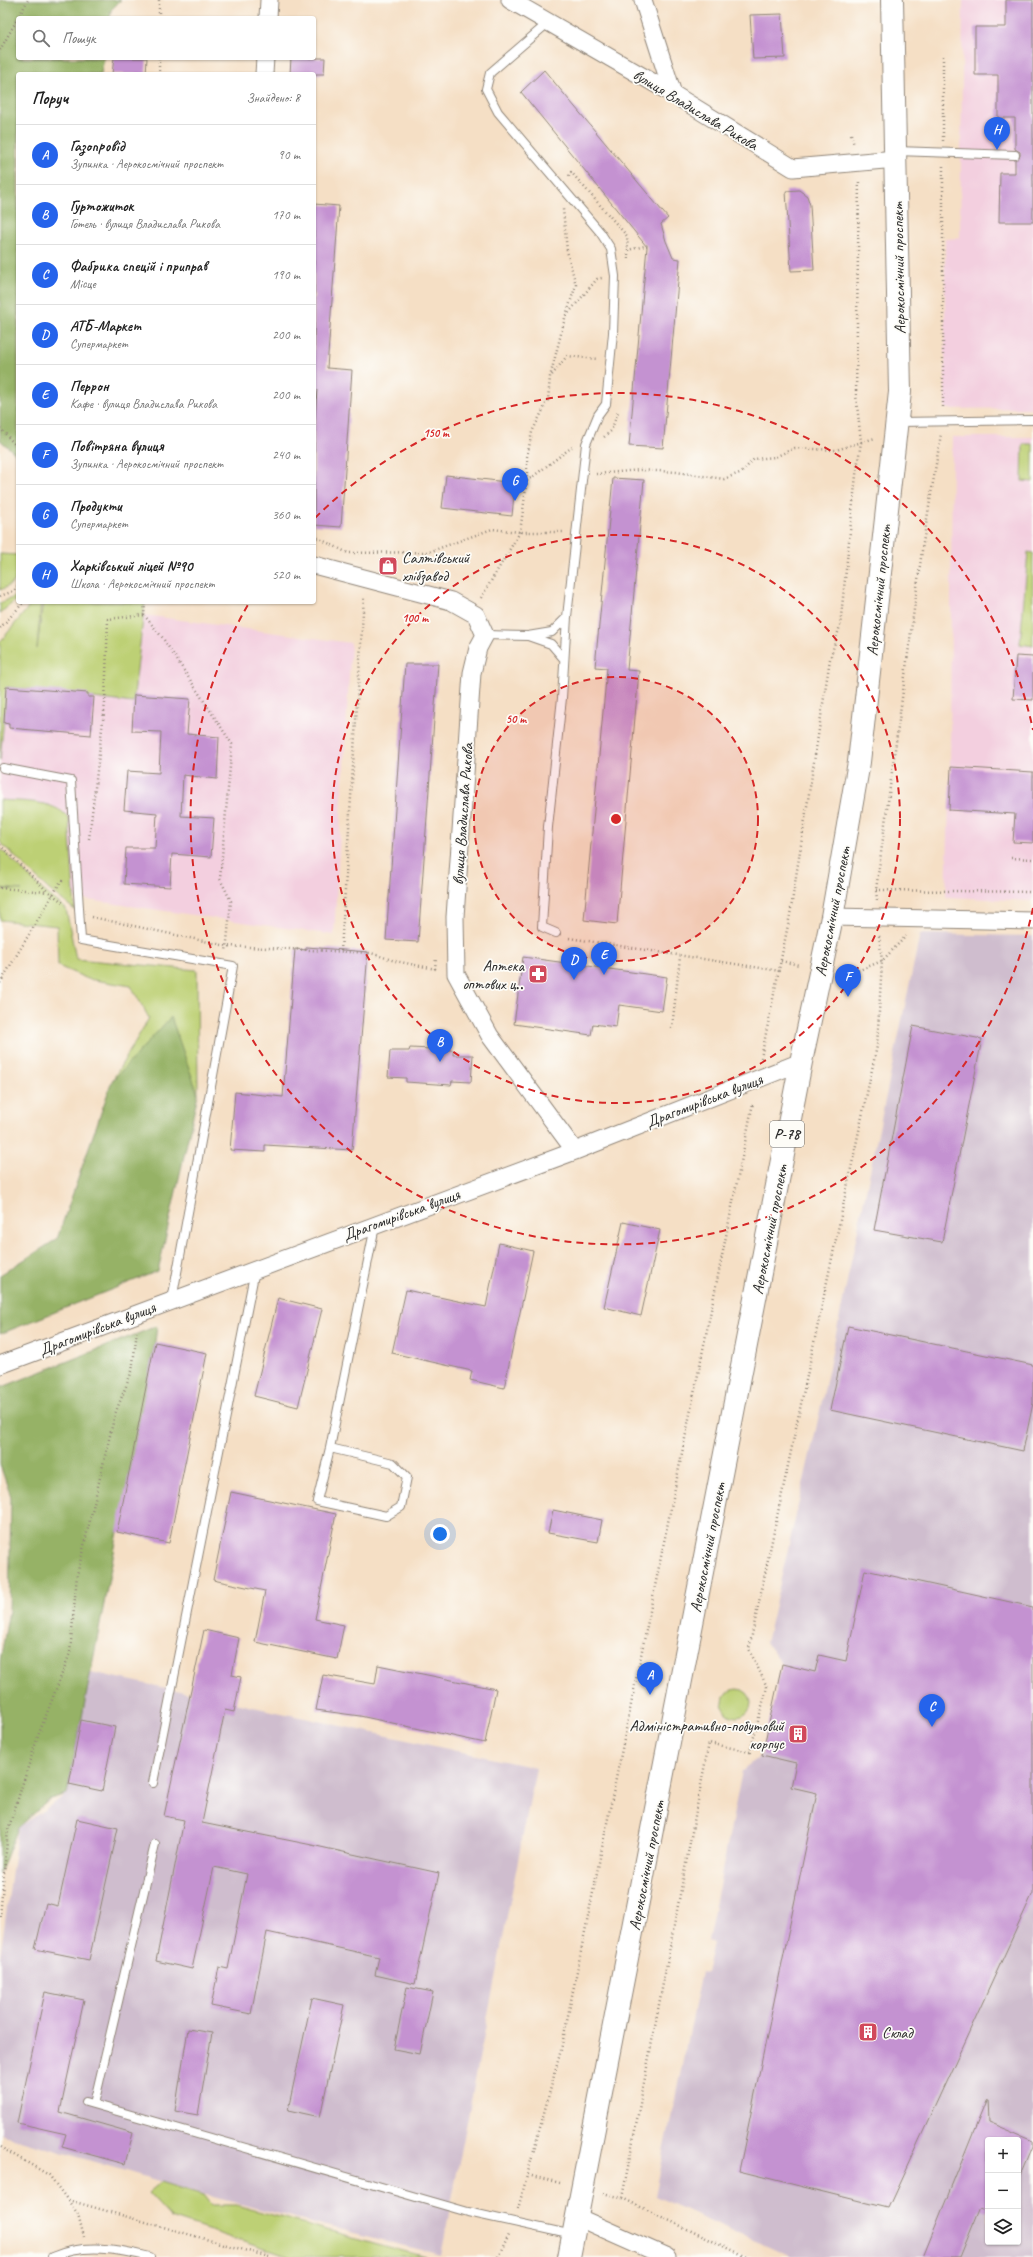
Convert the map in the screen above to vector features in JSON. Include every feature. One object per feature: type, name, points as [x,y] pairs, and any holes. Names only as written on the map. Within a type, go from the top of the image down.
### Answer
[{"type":"highway","name":"Аерокосмічний проспект","points":[[569,2257],[801,1062],[832,917],[859,762],[900,392],[892,0]]},
{"type":"street","points":[[268,16],[269,0]]},
{"type":"street","name":"вулиця Владислава Рикова","points":[[510,0],[673,94],[793,168],[858,162],[896,155]]},
{"type":"street","points":[[643,0],[673,94]]},
{"type":"street","points":[[264,72],[265,60]]},
{"type":"street","points":[[316,566],[451,601],[476,615],[484,635]]},
{"type":"street","name":"вулиця Владислава Рикова","points":[[484,635],[478,648],[472,673],[455,917],[456,974],[490,1036],[575,1151]]},
{"type":"street","points":[[832,917],[1033,921]]},
{"type":"street","name":"Драгомирівська вулиця","points":[[0,1365],[376,1223],[575,1151],[801,1062]]},
{"type":"street","points":[[575,2226],[667,2257]]},
{"type":"lane","points":[[549,22],[490,73],[486,89],[498,112],[600,232],[611,250],[615,276],[613,333],[609,360],[606,404],[598,415],[586,444],[567,617],[562,698],[548,827],[542,927],[556,933]]},
{"type":"lane","points":[[896,155],[943,152],[1015,155]]},
{"type":"lane","points":[[896,427],[943,421],[1033,420]]},
{"type":"lane","points":[[484,635],[528,636],[552,632],[567,617]]},
{"type":"lane","points":[[528,636],[551,644],[564,659]]},
{"type":"lane","points":[[3,768],[71,781],[81,940],[233,966],[172,1300]]},
{"type":"lane","points":[[330,1448],[393,1463],[407,1477],[401,1507],[386,1516],[317,1501],[330,1448],[376,1223]]},
{"type":"lane","points":[[153,1783],[256,1269]]},
{"type":"lane","points":[[94,2104],[155,1844]]},
{"type":"lane","points":[[86,2102],[468,2212],[515,2223],[575,2226]]},
{"type":"lane","points":[[52,2257],[63,2252],[102,2248],[123,2250],[150,2257]]},
{"type":"path","points":[[19,16],[28,0]]},
{"type":"path","points":[[159,0],[159,16]]},
{"type":"path","points":[[0,50],[16,21]]},
{"type":"path","points":[[622,2198],[709,1743],[750,1752],[767,1687],[749,1649],[877,1046],[882,961],[876,890],[923,544],[943,421],[943,53]]},
{"type":"path","points":[[159,60],[159,72]]},
{"type":"path","points":[[760,1058],[780,971],[830,659],[840,626],[856,475],[861,442],[856,395],[860,169],[851,134]]},
{"type":"path","points":[[527,481],[527,457],[531,439],[548,400],[550,377],[565,318],[576,286],[567,251],[561,196],[571,172],[627,236],[628,250],[627,274],[597,279],[565,318]]},
{"type":"path","points":[[628,250],[649,245]]},
{"type":"path","points":[[550,377],[567,356],[609,360]]},
{"type":"path","points":[[602,439],[611,430],[618,406]]},
{"type":"path","points":[[593,479],[593,474],[640,470],[676,472],[724,479],[742,472],[754,460],[775,457],[794,448],[836,450],[861,442],[896,427]]},
{"type":"path","points":[[0,428],[16,446]]},
{"type":"path","points":[[316,537],[348,553],[428,552],[492,529],[520,532],[563,532],[566,525]]},
{"type":"path","points":[[341,951],[365,579]]},
{"type":"path","points":[[0,596],[14,591],[16,588]]},
{"type":"path","points":[[0,628],[22,604]]},
{"type":"path","points":[[144,615],[162,637],[232,744],[220,879],[231,902],[225,965]]},
{"type":"path","points":[[0,845],[49,892],[79,914],[227,946],[371,953],[456,974]]},
{"type":"path","points":[[1011,858],[1033,859]]},
{"type":"path","points":[[0,888],[49,892]]},
{"type":"path","points":[[876,890],[1033,892]]},
{"type":"path","points":[[847,975],[882,961],[923,919]]},
{"type":"path","points":[[556,933],[565,937],[780,971]]},
{"type":"path","points":[[672,1028],[680,956]]},
{"type":"path","points":[[781,961],[799,965]]},
{"type":"path","points":[[498,2257],[515,2223],[561,2050],[753,1103]]},
{"type":"path","points":[[0,1917],[8,1830],[38,1736],[70,1653],[77,1575],[115,1414],[132,1372],[137,1333],[125,1318]]},
{"type":"path","points":[[0,2147],[49,2175],[78,2214],[80,2224]]},
{"type":"path","points":[[528,2176],[560,2183]]},
{"type":"path","points":[[603,2193],[622,2198],[746,2257]]},
{"type":"path","points":[[68,2200],[269,2257]]},
{"type":"shaded area","points":[[963,0],[1033,0],[1033,408],[945,409],[945,239],[960,238]]},
{"type":"shaded area","points":[[952,437],[1033,437],[1033,901],[946,897],[950,769]]},
{"type":"shaded area","points":[[144,615],[351,643],[334,935],[74,898],[68,818],[62,810],[50,805],[0,800],[0,766],[6,687],[133,703]]},
{"type":"shaded area","points":[[920,934],[1033,936],[1033,2257],[791,2257],[655,2196],[701,1972],[706,1973],[713,1943],[708,1941],[742,1771],[762,1755],[782,1664],[766,1643],[816,1429]]},
{"type":"shaded area","points":[[91,1672],[536,1768],[441,2255],[213,2197],[0,2134],[0,1957],[18,1828],[67,1794]]},
{"type":"green space","points":[[0,0],[121,0],[111,10],[110,16],[16,16],[16,60],[104,60],[101,72],[16,72],[16,454],[0,440]]},
{"type":"green space","points":[[1023,444],[1033,444],[1033,482],[1022,481]]},
{"type":"green space","points":[[1028,552],[1033,553],[1033,646],[1020,644]]},
{"type":"green space","points":[[0,554],[16,555],[16,577],[11,584],[0,590]]},
{"type":"green space","points":[[16,596],[15,601],[0,613],[0,603]]},
{"type":"green space","points":[[31,604],[41,604],[37,649],[43,604],[145,604],[133,703],[7,687],[0,760],[0,642]]},
{"type":"green space","points":[[0,800],[46,804],[55,807],[69,818],[75,910],[48,889],[0,842]]},
{"type":"green space","points":[[0,848],[44,891],[66,909],[76,959],[197,970],[198,1094],[112,1081],[149,1018],[131,986],[88,979],[58,966],[57,926],[0,920],[0,889],[22,890],[0,888]]},
{"type":"green space","points":[[171,1017],[198,1094],[158,1271],[0,1334],[0,1275],[57,1239],[112,1081]]},
{"type":"green space","points":[[157,1326],[67,1794],[50,1799],[18,1828],[0,1873],[0,1661],[9,1611],[11,1497],[0,1465],[0,1388]]},
{"type":"green space","points":[[737,1689],[747,1693],[751,1703],[747,1713],[737,1717],[727,1713],[723,1703],[727,1693]]},
{"type":"green space","points":[[161,2182],[203,2195],[211,2205],[236,2205],[425,2257],[292,2257],[280,2254],[171,2218],[148,2193]]},
{"type":"building","points":[[1006,0],[1033,0],[1033,222],[999,222],[1000,173],[1015,173],[1015,160],[1020,156],[1020,152],[1015,149],[1015,118],[998,118],[998,75],[975,75],[975,27],[1006,27]]},
{"type":"building","points":[[782,14],[785,58],[753,59],[750,15]]},
{"type":"building","points":[[316,58],[325,58],[324,74],[316,74],[316,72],[290,72],[291,60],[316,60]]},
{"type":"building","points":[[114,60],[147,60],[146,72],[112,72]]},
{"type":"building","points":[[544,70],[668,218],[661,224],[673,258],[680,259],[663,448],[629,446],[647,247],[521,92]]},
{"type":"building","points":[[799,190],[807,196],[810,205],[814,270],[791,271],[786,191]]},
{"type":"building","points":[[316,204],[339,206],[327,368],[352,370],[341,527],[316,525]]},
{"type":"building","points":[[446,475],[515,483],[512,516],[442,508]]},
{"type":"building","points":[[613,478],[644,480],[627,670],[639,671],[617,924],[584,920],[607,668],[595,667]]},
{"type":"building","points":[[1016,656],[1033,657],[1033,700],[1013,699]]},
{"type":"building","points":[[405,664],[438,664],[418,942],[386,940]]},
{"type":"building","points":[[6,687],[88,693],[88,697],[94,697],[91,735],[9,728],[9,724],[4,723]]},
{"type":"building","points":[[134,695],[190,699],[187,734],[219,737],[217,779],[183,775],[181,816],[214,818],[211,857],[172,854],[170,887],[124,884],[126,848],[155,848],[157,813],[124,810],[127,771],[159,773],[161,732],[132,731]]},
{"type":"building","points":[[951,767],[1033,772],[1033,843],[1013,842],[1015,814],[949,810]]},
{"type":"building","points":[[307,947],[368,952],[352,1150],[265,1145],[265,1152],[230,1150],[235,1092],[283,1097],[295,949],[307,950]]},
{"type":"building","points":[[523,957],[667,977],[662,1011],[619,1005],[616,1027],[593,1024],[591,1035],[514,1024]]},
{"type":"building","points":[[913,1026],[982,1039],[942,1242],[874,1230]]},
{"type":"building","points":[[410,1048],[453,1050],[453,1055],[473,1055],[471,1082],[452,1081],[451,1085],[406,1082],[406,1078],[388,1077],[390,1051],[409,1051]]},
{"type":"building","points":[[623,1222],[660,1230],[641,1316],[604,1307]]},
{"type":"building","points":[[499,1243],[533,1251],[504,1388],[470,1380],[472,1371],[392,1353],[406,1290],[486,1307]]},
{"type":"building","points":[[278,1298],[322,1309],[298,1407],[254,1396]]},
{"type":"building","points":[[848,1326],[1033,1365],[1033,1403],[1023,1451],[830,1410]]},
{"type":"building","points":[[155,1342],[207,1353],[169,1543],[117,1532]]},
{"type":"building","points":[[231,1492],[336,1514],[315,1619],[344,1625],[337,1659],[255,1642],[265,1591],[213,1580]]},
{"type":"building","points":[[553,1510],[602,1520],[598,1542],[548,1533]]},
{"type":"building","points":[[865,1570],[1033,1607],[1033,1893],[888,2208],[739,2171],[817,1793],[791,1787],[796,1763],[762,1755],[782,1664],[815,1672],[819,1655],[846,1661]]},
{"type":"building","points":[[204,1630],[239,1638],[232,1675],[241,1677],[234,1712],[225,1710],[202,1823],[439,1873],[415,1984],[375,1975],[379,1957],[267,1932],[251,2014],[211,2006],[219,1967],[228,1969],[247,1874],[214,1867],[192,1969],[156,1961],[184,1820],[164,1816]]},
{"type":"building","points":[[378,1665],[496,1689],[485,1743],[360,1716],[316,1710],[323,1675],[375,1684]]},
{"type":"building","points":[[81,1720],[115,1727],[102,1791],[69,1784]]},
{"type":"building","points":[[77,1819],[118,1828],[89,1960],[35,1949],[46,1903],[58,1906]]},
{"type":"building","points":[[407,1987],[433,1992],[420,2054],[394,2049]]},
{"type":"building","points":[[45,1992],[84,2000],[60,2112],[133,2133],[125,2164],[62,2147],[66,2134],[17,2123]]},
{"type":"building","points":[[312,1998],[344,2005],[320,2117],[288,2110]]},
{"type":"building","points":[[188,2029],[212,2033],[198,2115],[175,2111]]},
{"type":"building","points":[[987,2099],[988,2122],[1033,2141],[1033,2147],[1021,2176],[1021,2137],[985,2137],[985,2210],[980,2208],[960,2257],[923,2257]]},
{"type":"place","name":"Харківський ліцей №90","points":[[997,150]]},
{"type":"place","name":"Продукти","points":[[515,501]]},
{"type":"place","name":"Салтівський хлібзавод","points":[[388,566]]},
{"type":"place","name":"Аптека оптових ц‥","points":[[538,974]]},
{"type":"place","name":"Перрон","points":[[604,975]]},
{"type":"place","name":"АТБ-Маркет","points":[[574,980]]},
{"type":"place","name":"Повітряна вулиця","points":[[848,997]]},
{"type":"place","name":"Гуртожиток","points":[[440,1062]]},
{"type":"place","name":"Газопровiд","points":[[650,1695]]},
{"type":"place","name":"Фабрика спецій і приправ","points":[[932,1727]]},
{"type":"place","name":"Адміністративно-побутовий корпус","points":[[798,1734]]},
{"type":"place","name":"Склад","points":[[868,2032]]}]
